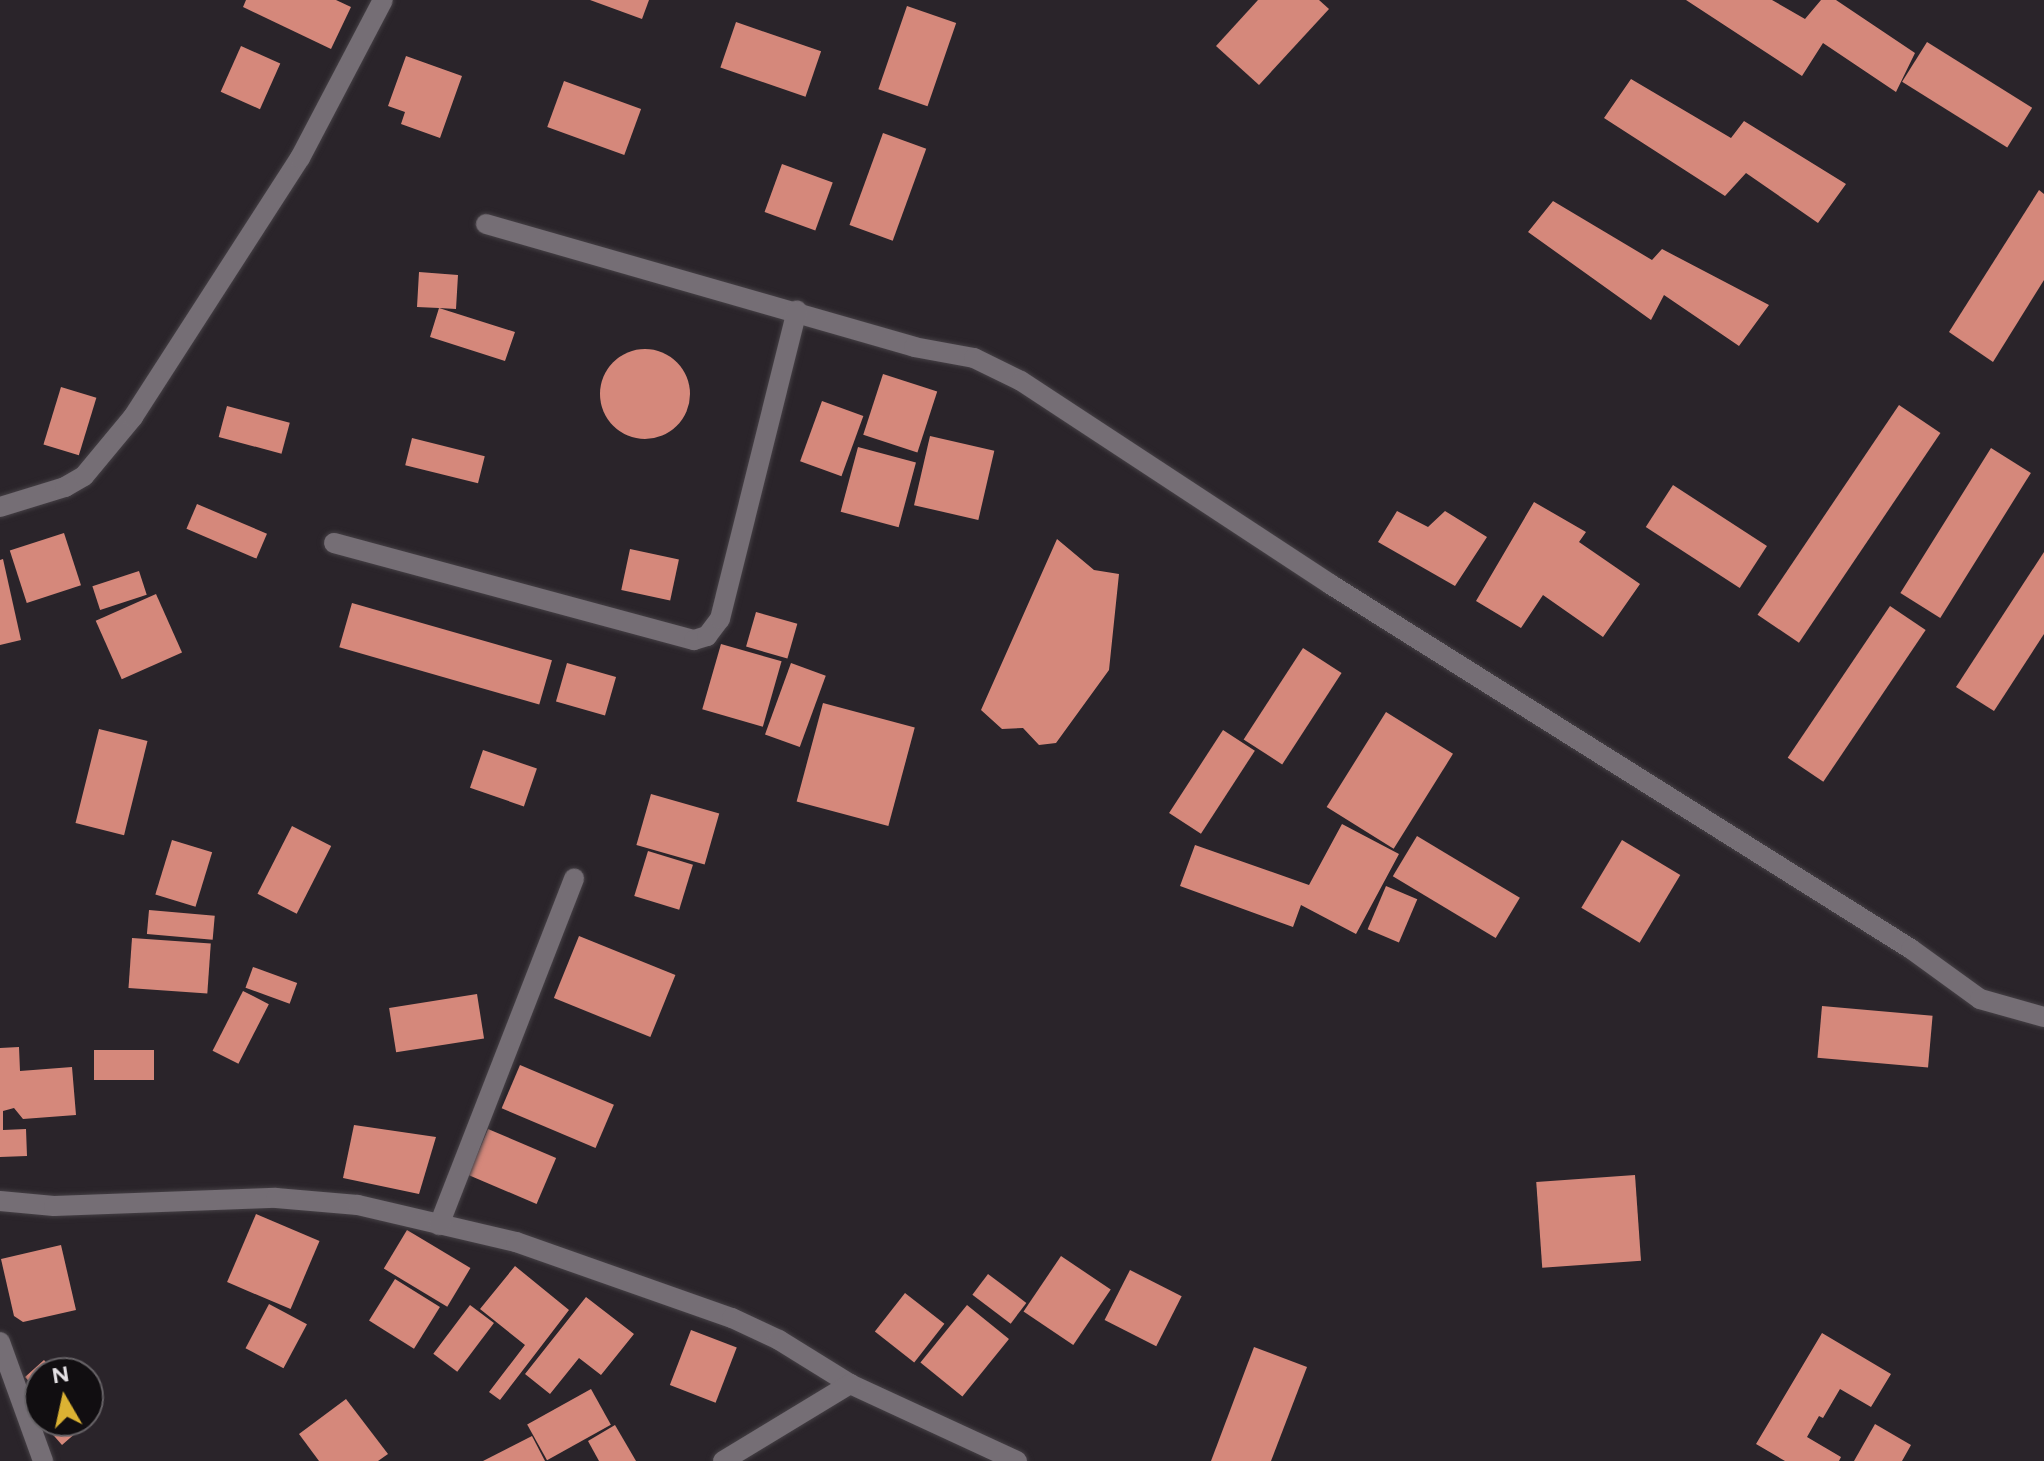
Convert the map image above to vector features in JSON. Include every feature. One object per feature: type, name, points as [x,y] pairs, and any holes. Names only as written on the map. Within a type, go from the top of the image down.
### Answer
[{"type":"street","points":[[0,507],[65,487],[84,476],[133,417],[300,158],[383,0]]},
{"type":"street","points":[[486,224],[797,310],[914,347],[974,358],[1021,381],[1317,575],[1911,949],[1980,999],[2044,1017]]},
{"type":"street","points":[[334,543],[694,640],[707,636],[720,619],[797,310]]},
{"type":"street","points":[[439,1225],[574,878]]},
{"type":"street","points":[[0,1201],[54,1206],[276,1198],[358,1205],[516,1242],[732,1318],[779,1340],[850,1384],[1017,1461]]},
{"type":"street","points":[[0,1342],[43,1461]]},
{"type":"street","points":[[723,1461],[850,1384]]},
{"type":"building","points":[[246,0],[336,0],[351,7],[331,49],[243,7]]},
{"type":"building","points":[[590,0],[649,0],[642,19]]},
{"type":"building","points":[[1258,0],[1319,0],[1329,9],[1259,85],[1216,46]]},
{"type":"building","points":[[1686,0],[1772,0],[1805,19],[1821,0],[1836,0],[1915,53],[1896,92],[1823,43],[1802,76]]},
{"type":"building","points":[[907,6],[956,23],[928,106],[878,89]]},
{"type":"building","points":[[736,22],[821,51],[805,97],[720,67]]},
{"type":"building","points":[[1927,42],[2032,108],[2007,148],[1902,82]]},
{"type":"building","points":[[241,46],[280,63],[260,109],[221,92]]},
{"type":"building","points":[[406,56],[462,76],[440,138],[401,124],[405,112],[388,106]]},
{"type":"building","points":[[1631,79],[1731,138],[1744,121],[1846,184],[1818,223],[1746,173],[1725,196],[1604,118]]},
{"type":"building","points":[[564,81],[641,109],[624,155],[547,127]]},
{"type":"building","points":[[883,133],[926,149],[893,241],[849,225]]},
{"type":"building","points":[[782,164],[833,182],[815,230],[765,212]]},
{"type":"building","points":[[2039,190],[2044,194],[2044,280],[1993,362],[1949,332]]},
{"type":"building","points":[[1553,201],[1652,260],[1662,249],[1769,305],[1739,346],[1664,295],[1651,320],[1528,232]]},
{"type":"building","points":[[419,272],[458,275],[456,309],[417,307]]},
{"type":"building","points":[[439,308],[515,332],[505,361],[430,337]]},
{"type":"building","points":[[645,349],[662,353],[677,362],[686,377],[690,394],[686,411],[677,426],[662,435],[645,439],[628,435],[613,426],[604,411],[600,394],[604,377],[613,362],[628,353]]},
{"type":"building","points":[[883,374],[937,392],[917,452],[863,435]]},
{"type":"building","points":[[61,387],[96,398],[79,455],[43,444]]},
{"type":"building","points":[[822,401],[863,416],[841,476],[800,461]]},
{"type":"building","points":[[1899,405],[1940,433],[1799,643],[1758,615]]},
{"type":"building","points":[[227,406],[290,423],[282,454],[219,437]]},
{"type":"building","points":[[930,436],[994,451],[978,520],[914,505]]},
{"type":"building","points":[[412,438],[485,456],[478,483],[405,465]]},
{"type":"building","points":[[858,447],[916,463],[899,527],[841,512]]},
{"type":"building","points":[[1991,448],[2031,473],[1940,618],[1900,593]]},
{"type":"building","points":[[1673,485],[1767,546],[1740,588],[1646,527]]},
{"type":"building","points":[[1534,502],[1586,532],[1579,542],[1640,584],[1603,637],[1543,595],[1521,628],[1476,601]]},
{"type":"building","points":[[197,504],[267,534],[256,559],[186,529]]},
{"type":"building","points":[[1397,511],[1428,527],[1445,511],[1487,537],[1455,586],[1378,542]]},
{"type":"building","points":[[64,533],[81,585],[27,603],[10,551]]},
{"type":"building","points":[[1057,539],[1094,570],[1119,574],[1109,670],[1056,743],[1039,745],[1023,728],[1002,729],[981,710]]},
{"type":"building","points":[[630,549],[679,559],[670,600],[621,590]]},
{"type":"building","points":[[2044,552],[2044,634],[1994,711],[1956,687]]},
{"type":"building","points":[[3,559],[21,640],[0,645],[0,560]]},
{"type":"building","points":[[139,571],[147,595],[100,610],[92,586]]},
{"type":"building","points":[[156,594],[182,652],[122,679],[96,621]]},
{"type":"building","points":[[352,603],[552,660],[539,705],[339,647]]},
{"type":"building","points":[[1890,606],[1926,630],[1823,782],[1788,758]]},
{"type":"building","points":[[756,612],[797,624],[787,658],[746,647]]},
{"type":"building","points":[[721,644],[782,661],[763,727],[702,709]]},
{"type":"building","points":[[1303,648],[1342,673],[1282,764],[1244,739]]},
{"type":"building","points":[[567,663],[616,677],[605,716],[556,701]]},
{"type":"building","points":[[791,663],[826,676],[800,747],[765,734]]},
{"type":"building","points":[[823,703],[915,728],[888,826],[797,802]]},
{"type":"building","points":[[1386,712],[1453,754],[1394,849],[1327,807]]},
{"type":"building","points":[[99,729],[148,741],[124,835],[76,823]]},
{"type":"building","points":[[1223,730],[1255,751],[1201,834],[1169,813]]},
{"type":"building","points":[[483,750],[537,769],[524,806],[470,788]]},
{"type":"building","points":[[651,794],[719,814],[705,865],[636,845]]},
{"type":"building","points":[[1342,824],[1399,854],[1356,934],[1301,905],[1293,927],[1180,886],[1195,845],[1309,885]]},
{"type":"building","points":[[292,826],[331,846],[297,914],[257,894]]},
{"type":"building","points":[[1417,836],[1520,898],[1496,938],[1393,876]]},
{"type":"building","points":[[172,840],[212,852],[195,907],[155,895]]},
{"type":"building","points":[[1622,840],[1680,875],[1640,943],[1581,908]]},
{"type":"building","points":[[648,851],[693,865],[679,910],[634,896]]},
{"type":"building","points":[[1386,886],[1417,899],[1399,943],[1368,929]]},
{"type":"building","points":[[149,910],[215,916],[213,940],[147,934]]},
{"type":"building","points":[[579,936],[675,975],[650,1037],[554,998]]},
{"type":"building","points":[[132,938],[211,944],[207,993],[129,988]]},
{"type":"building","points":[[253,967],[297,983],[290,1004],[245,988]]},
{"type":"building","points":[[243,991],[269,1004],[238,1064],[213,1051]]},
{"type":"building","points":[[477,994],[484,1038],[396,1052],[389,1008]]},
{"type":"building","points":[[1822,1006],[1933,1016],[1928,1067],[1817,1058]]},
{"type":"building","points":[[19,1047],[20,1071],[72,1067],[76,1115],[23,1119],[14,1108],[3,1111],[3,1130],[26,1129],[27,1156],[0,1157],[0,1048]]},
{"type":"building","points":[[94,1050],[154,1050],[154,1080],[94,1080]]},
{"type":"building","points":[[520,1065],[614,1105],[596,1148],[502,1108]]},
{"type":"building","points":[[354,1125],[436,1137],[419,1194],[343,1178]]},
{"type":"building","points":[[488,1129],[556,1158],[537,1204],[468,1175]]},
{"type":"building","points":[[1635,1175],[1641,1261],[1542,1268],[1536,1182]]},
{"type":"building","points":[[256,1214],[320,1241],[291,1309],[227,1282]]},
{"type":"building","points":[[407,1230],[470,1268],[447,1307],[384,1269]]},
{"type":"building","points":[[61,1245],[76,1310],[23,1322],[14,1316],[1,1259]]},
{"type":"building","points":[[1061,1256],[1111,1290],[1073,1345],[1024,1312]]},
{"type":"building","points":[[515,1266],[569,1310],[500,1400],[489,1392],[525,1345],[480,1309]]},
{"type":"building","points":[[1130,1270],[1182,1296],[1156,1346],[1105,1320]]},
{"type":"building","points":[[988,1274],[1026,1303],[1011,1324],[972,1295]]},
{"type":"building","points":[[395,1279],[440,1307],[414,1349],[369,1321]]},
{"type":"building","points":[[905,1293],[944,1324],[914,1362],[875,1332]]},
{"type":"building","points":[[586,1297],[634,1334],[601,1375],[579,1358],[550,1394],[525,1374]]},
{"type":"building","points":[[269,1304],[307,1324],[283,1368],[246,1348]]},
{"type":"building","points":[[470,1305],[494,1323],[457,1372],[433,1354]]},
{"type":"building","points":[[967,1305],[1009,1339],[962,1396],[920,1363]]},
{"type":"building","points":[[691,1330],[737,1348],[716,1403],[670,1385]]},
{"type":"building","points":[[1822,1333],[1891,1374],[1871,1407],[1840,1389],[1823,1418],[1819,1416],[1807,1437],[1841,1457],[1839,1461],[1785,1461],[1756,1444]]},
{"type":"building","points":[[1254,1347],[1307,1367],[1271,1461],[1211,1461]]},
{"type":"building","points":[[591,1389],[611,1425],[547,1460],[527,1424]]},
{"type":"building","points":[[346,1399],[388,1454],[378,1461],[319,1461],[299,1434]]},
{"type":"building","points":[[1875,1424],[1911,1445],[1902,1461],[1854,1461]]},
{"type":"building","points":[[615,1425],[636,1461],[599,1461],[588,1441]]},
{"type":"building","points":[[532,1436],[545,1461],[483,1461]]},
{"type":"building","points":[[55,1437],[71,1437],[62,1445]]}]
